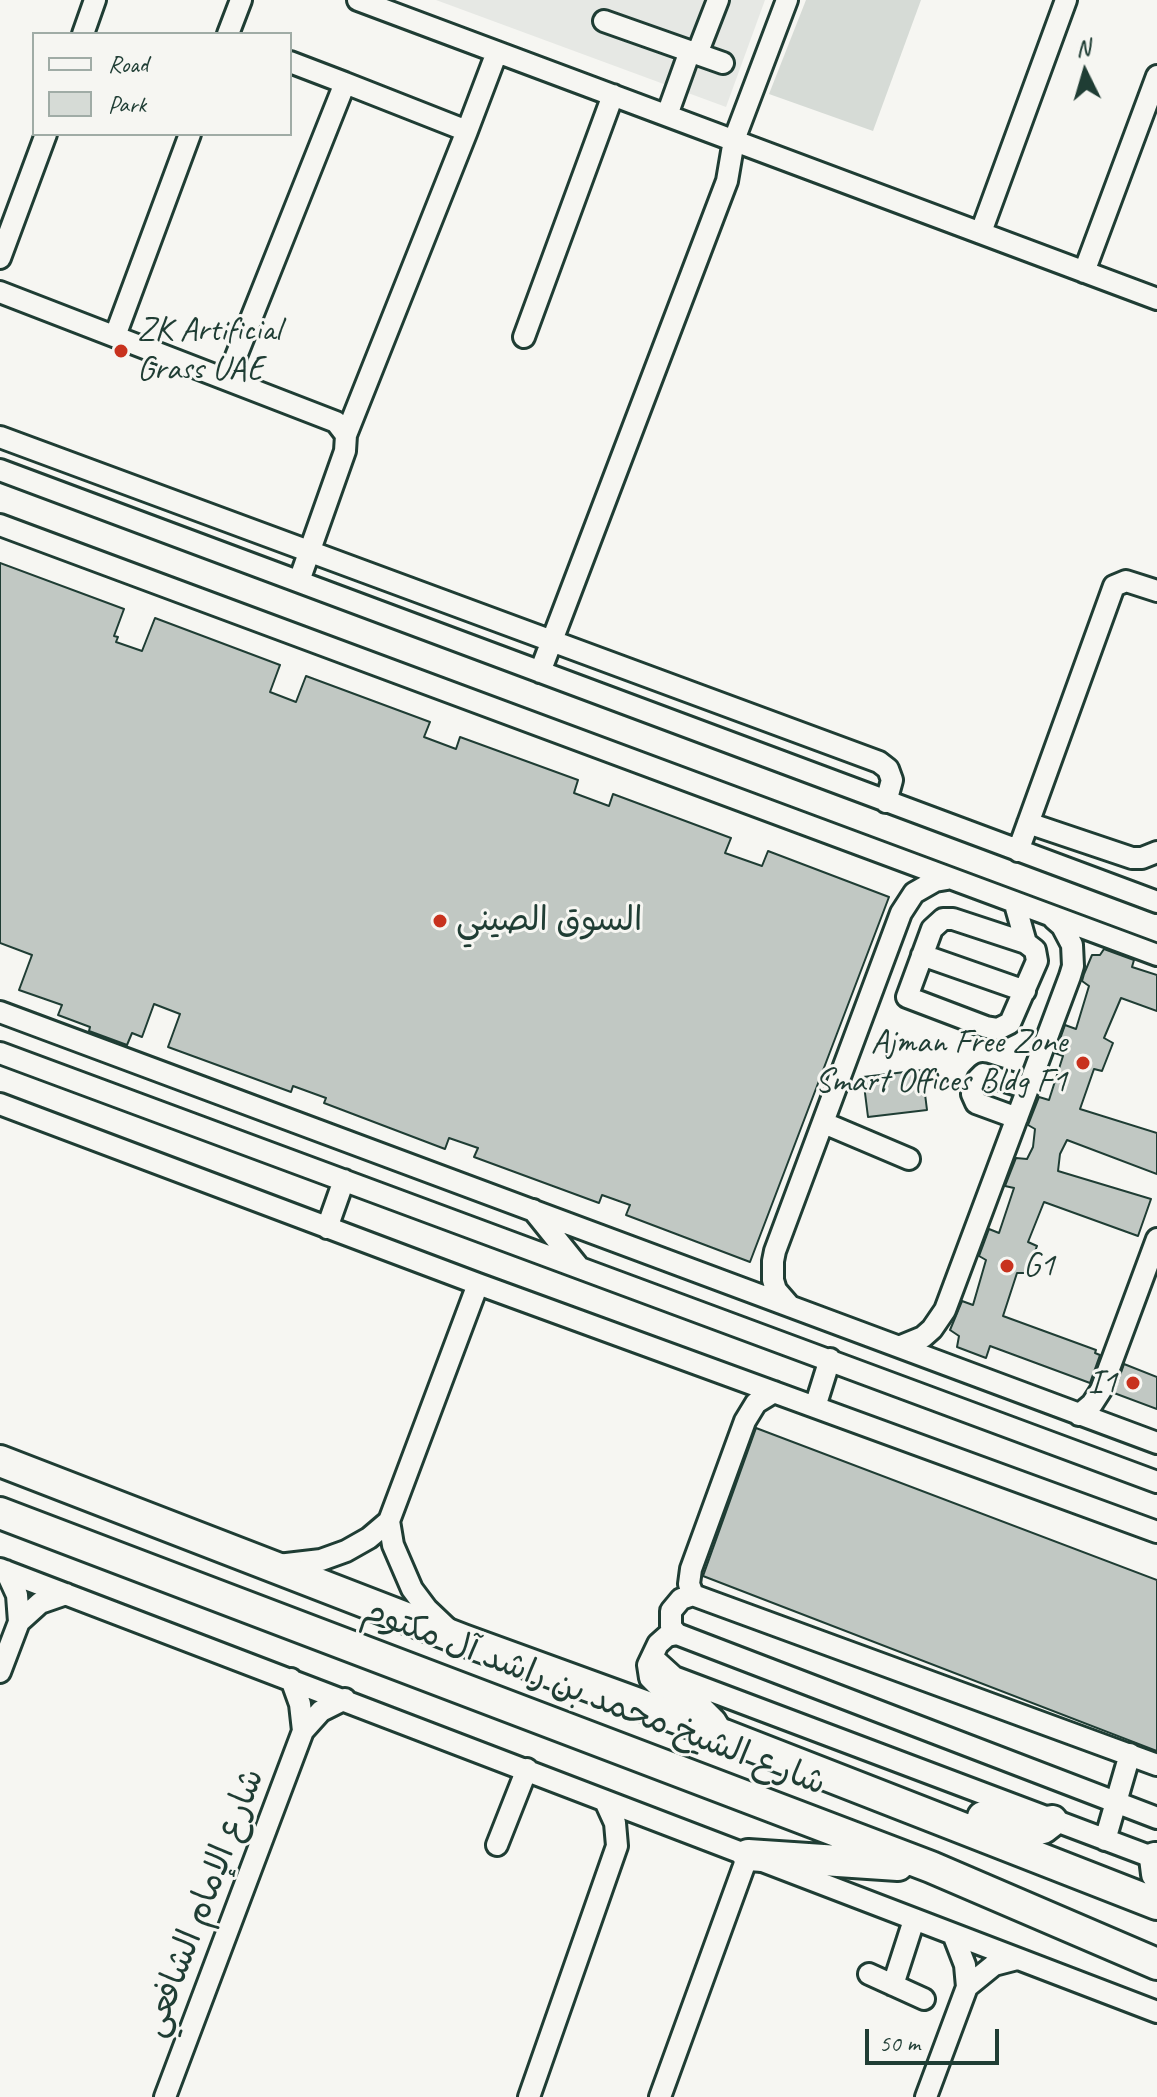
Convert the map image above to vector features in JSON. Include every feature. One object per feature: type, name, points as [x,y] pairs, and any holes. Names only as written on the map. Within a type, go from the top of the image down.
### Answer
[{"type":"highway","name":"شارع الشيخ محمد بن راشد آل مكتوم","points":[[0,1461],[463,1640],[724,1735],[1157,1904]]},
{"type":"highway","name":"شارع الشيخ محمد بن راشد آل مكتوم","points":[[0,1513],[931,1867],[1157,1964]]},
{"type":"highway","points":[[903,1806],[937,1803],[1025,1830],[1043,1828],[1052,1821]]},
{"type":"highway","points":[[748,1855],[931,1867]]},
{"type":"street","points":[[84,32],[95,0]]},
{"type":"street","points":[[229,32],[241,0]]},
{"type":"street","points":[[358,0],[1157,299]]},
{"type":"street","points":[[667,115],[718,0]]},
{"type":"street","points":[[540,672],[727,181],[734,140],[787,0]]},
{"type":"street","points":[[981,232],[1066,0]]},
{"type":"street","points":[[604,21],[723,63]]},
{"type":"street","points":[[299,581],[345,451],[346,435],[497,52]]},
{"type":"street","points":[[292,63],[467,131]]},
{"type":"street","points":[[1084,272],[1157,76]]},
{"type":"street","points":[[227,379],[345,83]]},
{"type":"street","points":[[524,337],[613,95]]},
{"type":"street","points":[[0,258],[45,136]]},
{"type":"street","points":[[115,336],[189,136]]},
{"type":"street","points":[[0,292],[329,418],[346,435]]},
{"type":"street","points":[[0,437],[879,762],[891,774],[886,802]]},
{"type":"street","points":[[28,447],[1,470],[1157,902]]},
{"type":"street","points":[[0,525],[1157,955]]},
{"type":"street","points":[[1018,851],[1114,586],[1126,581],[1157,591]]},
{"type":"street","points":[[1028,823],[1132,858],[1157,852]]},
{"type":"street","points":[[789,1305],[776,1290],[773,1261],[875,985],[907,903],[924,886],[947,879]]},
{"type":"street","points":[[1015,904],[1026,943]]},
{"type":"street","points":[[875,985],[986,1027],[998,1029],[1014,1019],[1037,961],[1035,950],[1026,943],[948,918],[935,925],[907,997]]},
{"type":"street","points":[[901,1346],[923,1337],[940,1320],[945,1310],[1073,966],[1068,935],[1054,919]]},
{"type":"street","points":[[922,955],[1025,991]]},
{"type":"street","points":[[0,1012],[1157,1443]]},
{"type":"street","points":[[0,1053],[1157,1482]]},
{"type":"street","points":[[1017,1118],[976,1103],[972,1094],[983,1074],[1027,1088]]},
{"type":"street","points":[[0,1104],[478,1284],[1157,1532]]},
{"type":"street","points":[[824,1123],[909,1159]]},
{"type":"street","points":[[327,1228],[344,1180]]},
{"type":"street","points":[[533,1210],[578,1266]]},
{"type":"street","points":[[1079,1415],[1092,1404],[1101,1390],[1157,1239]]},
{"type":"street","points":[[269,1565],[295,1565],[334,1556],[369,1538],[389,1521],[478,1284]]},
{"type":"street","points":[[815,1407],[830,1359]]},
{"type":"street","points":[[693,1595],[689,1584],[691,1569],[745,1421],[756,1403],[774,1392]]},
{"type":"street","points":[[389,1521],[393,1545],[412,1589],[435,1617],[463,1640]]},
{"type":"street","points":[[3,1570],[1157,2012]]},
{"type":"street","points":[[0,1672],[19,1622],[17,1595],[3,1570]]},
{"type":"street","points":[[19,1622],[40,1603],[66,1594]]},
{"type":"street","points":[[677,1634],[671,1627],[671,1611],[681,1599],[693,1595],[1157,1765]]},
{"type":"street","points":[[724,1735],[702,1707],[654,1683],[648,1671],[652,1657],[662,1639],[672,1633],[1157,1818]]},
{"type":"street","points":[[652,1657],[674,1677],[1105,1840],[1156,1864]]},
{"type":"street","points":[[291,1679],[300,1704],[303,1731]]},
{"type":"street","name":"شارع الإمام الشافعي","points":[[165,2097],[303,1731],[321,1711],[345,1699]]},
{"type":"street","points":[[1105,1840],[1130,1754]]},
{"type":"street","points":[[497,1845],[527,1769]]},
{"type":"street","points":[[529,2097],[617,1846],[615,1823],[605,1801]]},
{"type":"street","points":[[617,1846],[637,1831],[660,1822]]},
{"type":"street","points":[[660,2097],[748,1855]]},
{"type":"street","points":[[893,1985],[914,1920]]},
{"type":"street","points":[[953,1934],[965,1965],[967,1987]]},
{"type":"street","points":[[926,2097],[967,1987],[994,1965],[1017,1959]]},
{"type":"street","points":[[869,1974],[924,1999]]},
{"type":"shaded area","points":[[436,0],[765,0],[726,107]]},
{"type":"green space","points":[[806,0],[921,0],[873,131],[769,94]]},
{"type":"building","name":"السوق الصيني","points":[[0,563],[124,609],[114,636],[118,637],[116,642],[142,651],[155,618],[280,665],[270,692],[296,702],[306,676],[430,722],[424,737],[456,749],[460,737],[578,780],[574,793],[609,806],[613,794],[731,838],[725,853],[762,866],[768,851],[889,897],[750,1262],[626,1215],[630,1205],[602,1195],[599,1203],[474,1157],[478,1148],[449,1138],[445,1149],[324,1103],[326,1098],[293,1086],[291,1092],[168,1047],[180,1014],[154,1004],[142,1037],[132,1033],[127,1045],[58,1015],[62,1005],[19,990],[32,955],[0,943]]},
{"type":"building","points":[[1104,949],[1134,960],[1132,967],[1157,975],[1157,1011],[1121,998],[1104,1038],[1113,1043],[1102,1071],[1094,1069],[1080,1109],[1157,1133],[1157,1174],[1067,1140],[1060,1154],[1058,1171],[1151,1199],[1138,1236],[1044,1202],[1028,1242],[1037,1246],[1027,1273],[1017,1273],[1003,1316],[1096,1350],[1095,1353],[1100,1355],[1090,1383],[990,1346],[986,1358],[957,1347],[959,1336],[950,1330],[962,1301],[973,1305],[986,1260],[979,1256],[989,1229],[999,1233],[1014,1188],[1005,1186],[1016,1158],[1027,1159],[1033,1147],[1035,1129],[1028,1125],[1039,1097],[1049,1100],[1063,1056],[1055,1053],[1065,1025],[1076,1029],[1089,986],[1082,981],[1084,974],[1092,955],[1100,955]]},
{"type":"building","points":[[922,1070],[927,1110],[868,1117],[863,1077]]},
{"type":"building","name":"I1","points":[[1124,1364],[1157,1377],[1157,1409],[1114,1393]]},
{"type":"building","points":[[756,1428],[1157,1580],[1157,1751],[703,1576]]},
{"type":"place","name":"ZK Artificial Grass UAE","points":[[121,351]]},
{"type":"place","name":"السوق الصيني","points":[[440,921]]},
{"type":"place","name":"Ajman Free Zone Smart Offices Bldg F1","points":[[1083,1063]]},
{"type":"place","name":"G1","points":[[1007,1266]]},
{"type":"place","name":"I1","points":[[1133,1383]]}]
